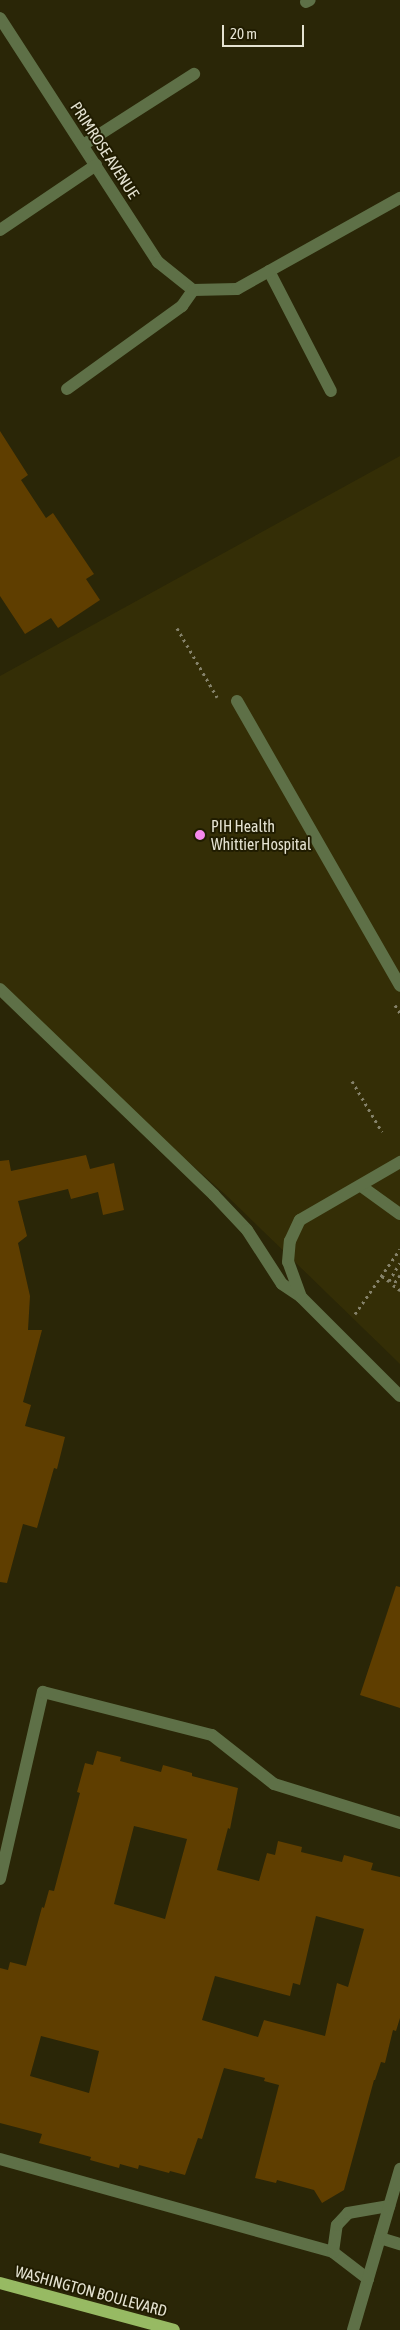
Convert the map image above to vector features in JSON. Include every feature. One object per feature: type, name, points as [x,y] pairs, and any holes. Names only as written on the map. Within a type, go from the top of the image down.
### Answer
[{"type":"main road","name":"WASHINGTON BOULEVARD","points":[[0,2283],[174,2330]]},
{"type":"street","name":"PRIMROSE AVENUE","points":[[0,18],[5,35],[96,165],[158,262],[193,290]]},
{"type":"street","points":[[83,146],[194,74]]},
{"type":"street","points":[[0,230],[96,165]]},
{"type":"street","points":[[67,389],[182,306],[193,290],[237,289],[400,198]]},
{"type":"street","points":[[268,271],[331,391]]},
{"type":"street","points":[[237,701],[400,986]]},
{"type":"street","points":[[0,988],[107,1089],[154,1138],[214,1195],[247,1230],[282,1284],[301,1297],[400,1396]]},
{"type":"street","points":[[301,1297],[288,1262],[290,1241],[300,1220],[400,1162]]},
{"type":"street","points":[[361,1186],[400,1214]]},
{"type":"street","points":[[0,1878],[43,1692],[212,1735],[274,1784],[400,1823]]},
{"type":"street","points":[[0,2159],[333,2252],[368,2279]]},
{"type":"street","points":[[353,2330],[400,2169]]},
{"type":"street","points":[[333,2252],[337,2225],[348,2213],[389,2206]]},
{"type":"street","points":[[380,2238],[400,2244]]},
{"type":"path","points":[[352,1081],[382,1132]]},
{"type":"path","points":[[355,1314],[400,1249]]},
{"type":"path","points":[[382,1276],[389,1281],[400,1263]]},
{"type":"path","points":[[400,1274],[393,1285],[400,1290]]},
{"type":"shaded area","name":"PIH Health Whittier Hospital","points":[[400,456],[400,1364],[228,1197],[0,994],[0,676]]},
{"type":"building","points":[[0,431],[28,475],[21,480],[46,518],[53,513],[94,574],[86,579],[100,600],[58,628],[51,618],[25,634],[0,596]]},
{"type":"building","points":[[86,1155],[90,1169],[114,1163],[124,1210],[103,1215],[98,1192],[71,1199],[68,1189],[18,1201],[27,1236],[18,1243],[30,1296],[28,1330],[42,1330],[23,1402],[31,1405],[25,1426],[65,1437],[57,1469],[54,1468],[37,1528],[23,1524],[7,1583],[0,1582],[0,1161],[9,1160],[11,1171]]},
{"type":"building","points":[[396,1586],[400,1587],[400,1708],[360,1695]]},
{"type":"building","points":[[97,1751],[121,1757],[120,1761],[161,1772],[163,1765],[192,1773],[192,1776],[238,1788],[230,1829],[228,1828],[217,1870],[259,1881],[267,1853],[275,1855],[278,1841],[302,1847],[301,1852],[342,1862],[344,1855],[373,1863],[371,1870],[400,1877],[400,2018],[396,2031],[393,2030],[385,2063],[381,2062],[374,2080],[344,2190],[322,2203],[314,2190],[277,2180],[276,2183],[255,2178],[279,2085],[264,2081],[265,2078],[224,2068],[202,2139],[198,2138],[185,2175],[139,2165],[138,2169],[120,2164],[119,2168],[90,2160],[91,2157],[39,2143],[42,2134],[0,2123],[0,1968],[8,1970],[10,1962],[26,1966],[42,1907],[44,1908],[49,1890],[54,1891],[80,1793],[77,1792],[85,1763],[93,1765]],"holes":[[[134,1826],[187,1839],[165,1919],[114,1904]],[[316,1916],[364,1929],[348,1987],[337,1983],[325,2036],[264,2020],[258,2037],[202,2020],[215,1976],[290,1996],[293,1983],[300,1985]],[[41,2036],[99,2051],[89,2093],[30,2076]]]},
{"type":"place","name":"PIH Health Whittier Hospital","points":[[200,835]]}]
